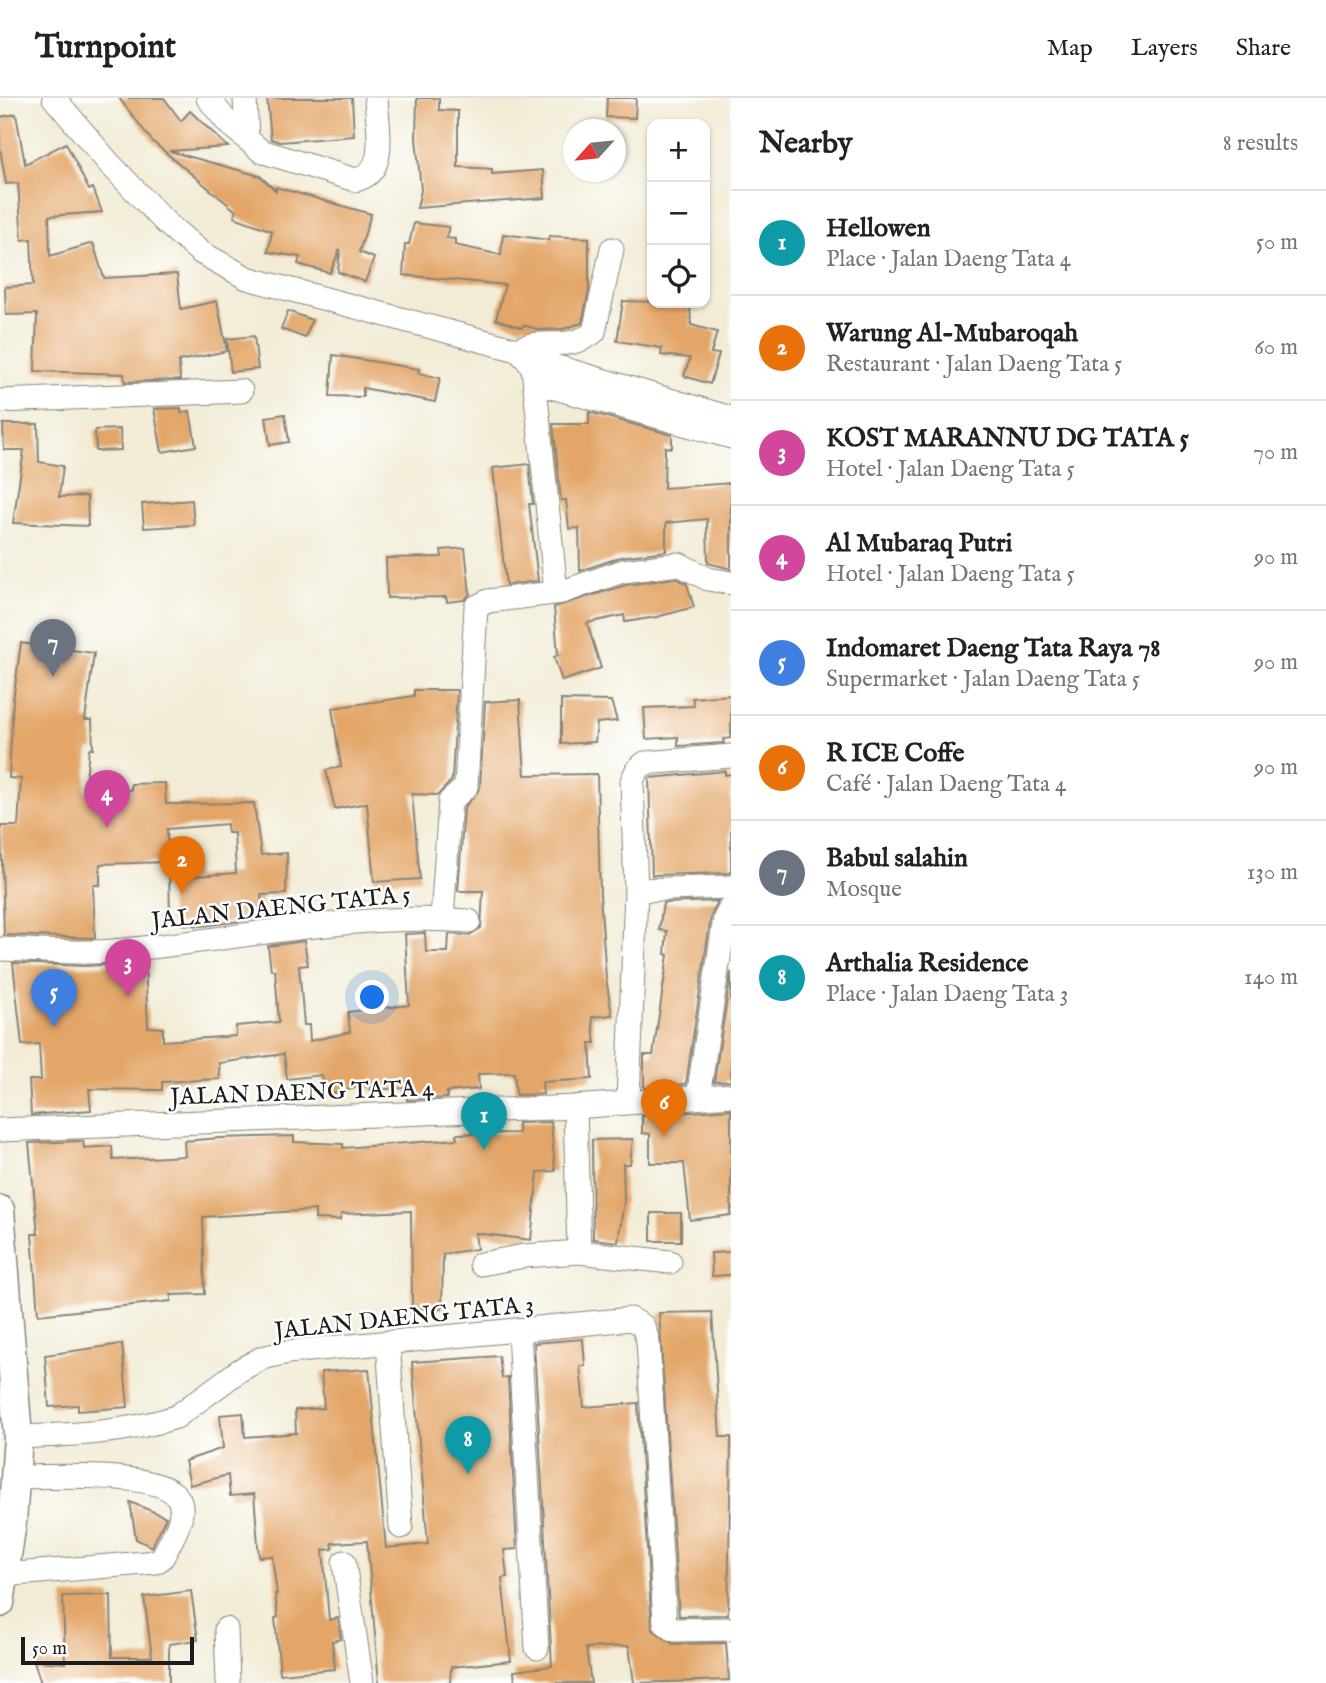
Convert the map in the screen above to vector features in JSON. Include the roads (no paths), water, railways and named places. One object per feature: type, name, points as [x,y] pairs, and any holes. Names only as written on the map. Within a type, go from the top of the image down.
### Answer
[{"type":"main road","points":[[0,1210],[18,1437],[0,1603]]},
{"type":"street","points":[[54,98],[108,162],[165,222],[200,252],[247,278],[731,418]]},
{"type":"street","points":[[208,98],[228,123],[261,151],[355,180],[366,178],[376,169],[376,98]]},
{"type":"street","points":[[245,98],[247,139]]},
{"type":"street","points":[[556,592],[526,358],[527,344],[574,344],[594,332],[612,249]]},
{"type":"street","points":[[526,358],[542,382],[551,387],[731,437]]},
{"type":"street","points":[[0,401],[241,391]]},
{"type":"street","points":[[442,919],[450,801],[466,787],[476,607],[488,601],[556,592],[623,572],[678,564],[708,579],[731,583]]},
{"type":"street","points":[[628,1102],[636,890],[632,781],[637,770],[645,763],[731,756]]},
{"type":"street","points":[[636,890],[731,887]]},
{"type":"street","points":[[698,1097],[725,918],[731,907]]},
{"type":"street","name":"JALAN DAENG TATA 5","points":[[0,950],[111,951],[236,934],[442,919],[469,921]]},
{"type":"street","name":"JALAN DAENG TATA 4","points":[[0,1130],[575,1107],[731,1095]]},
{"type":"street","points":[[575,1107],[579,1252]]},
{"type":"street","points":[[481,1265],[524,1256],[579,1252],[670,1262]]},
{"type":"street","name":"JALAN DAENG TATA 3","points":[[18,1437],[74,1434],[161,1422],[176,1417],[262,1359],[289,1352],[519,1332],[631,1319],[643,1326],[648,1342],[665,1623],[674,1630],[731,1629]]},
{"type":"street","points":[[519,1332],[537,1648]]},
{"type":"street","points":[[388,1343],[401,1527]]},
{"type":"street","points":[[5,1575],[156,1562],[162,1558],[181,1509],[180,1500],[168,1488],[151,1483],[112,1477],[15,1477]]},
{"type":"street","points":[[344,1562],[362,1683]]},
{"type":"street","points":[[226,1629],[228,1683]]},
{"type":"place","name":"Babul salahin","points":[[53,677]]},
{"type":"place","name":"Al Mubaraq Putri","points":[[107,828]]},
{"type":"place","name":"Warung Al-Mubaroqah","points":[[182,894]]},
{"type":"place","name":"KOST MARANNU DG TATA 5","points":[[128,997]]},
{"type":"place","name":"Indomaret Daeng Tata Raya 78","points":[[54,1027]]},
{"type":"place","name":"R ICE Coffe","points":[[664,1137]]},
{"type":"place","name":"Hellowen","points":[[484,1150]]},
{"type":"place","name":"Arthalia Residence","points":[[468,1474]]}]
